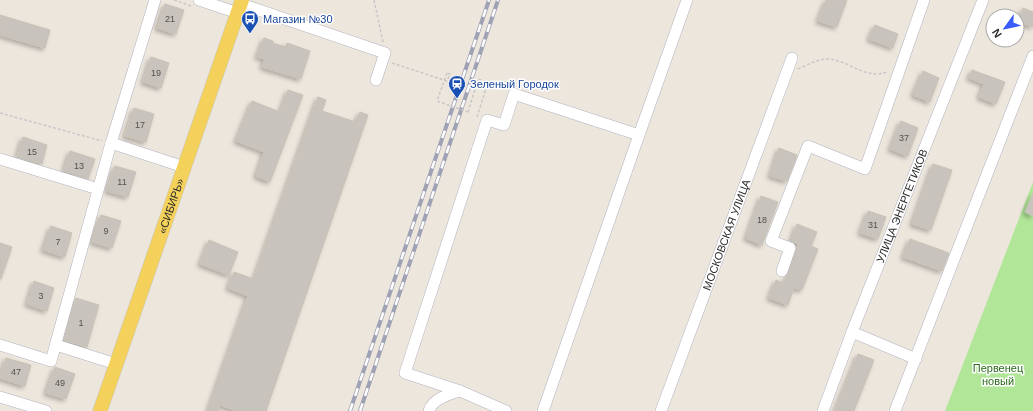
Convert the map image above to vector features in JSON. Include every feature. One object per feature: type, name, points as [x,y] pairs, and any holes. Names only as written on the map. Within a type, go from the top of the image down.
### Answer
[{"type":"main road","name":"«СИБИРЬ»","points":[[100,411],[240,6]]},
{"type":"street","points":[[0,345],[51,361],[98,189],[155,0]]},
{"type":"street","points":[[199,0],[240,6],[385,53],[376,80]]},
{"type":"street","points":[[544,411],[687,0]]},
{"type":"street","points":[[782,271],[790,248],[771,241],[808,146],[864,169],[924,0]]},
{"type":"street","name":"УЛИЦА ЭНЕРГЕТИКОВ","points":[[823,411],[852,332],[983,0]]},
{"type":"street","points":[[896,411],[1033,56]]},
{"type":"street","name":"МОСКОВСКАЯ УЛИЦА","points":[[661,411],[792,58]]},
{"type":"street","points":[[506,411],[460,391],[405,373],[487,120],[504,125],[514,94],[639,135]]},
{"type":"street","points":[[111,144],[184,167]]},
{"type":"street","points":[[0,159],[98,189]]},
{"type":"street","points":[[852,332],[916,359]]},
{"type":"street","points":[[56,345],[116,364]]},
{"type":"street","points":[[429,411],[430,408],[447,394],[460,391]]},
{"type":"street","points":[[0,397],[25,408],[46,411]]},
{"type":"path","points":[[374,0],[385,53]]},
{"type":"path","points":[[786,76],[814,61],[828,59],[864,72],[879,75],[900,67]]},
{"type":"path","points":[[447,73],[437,101],[468,112],[478,79],[501,86]]},
{"type":"path","points":[[487,120],[477,116],[488,82]]},
{"type":"path","points":[[0,113],[111,144]]},
{"type":"green space","name":"Первенец новый","points":[[1033,182],[1033,411],[945,411]]},
{"type":"building","points":[[826,0],[847,0],[837,27],[818,21]]},
{"type":"building","points":[[165,4],[184,10],[176,34],[157,28]]},
{"type":"building","points":[[1025,9],[1033,12],[1033,27],[1025,24]]},
{"type":"building","points":[[0,15],[50,30],[45,48],[0,35]]},
{"type":"building","points":[[875,25],[898,34],[893,48],[869,39]]},
{"type":"building","points":[[264,38],[273,41],[273,43],[286,47],[287,43],[310,51],[301,79],[262,67],[265,59],[257,57]]},
{"type":"building","points":[[151,57],[169,63],[161,88],[143,82]]},
{"type":"building","points":[[972,70],[1005,82],[996,104],[979,97],[984,84],[969,78]]},
{"type":"building","points":[[923,71],[939,78],[930,102],[913,95]]},
{"type":"building","points":[[288,90],[303,95],[270,182],[256,176],[264,152],[236,141],[252,101],[280,112]]},
{"type":"building","points":[[318,97],[326,100],[322,111],[356,122],[360,112],[368,115],[266,411],[237,411],[220,405],[218,411],[208,411],[248,296],[228,288],[234,272],[254,279]]},
{"type":"building","points":[[134,108],[154,114],[146,142],[125,136]]},
{"type":"building","points":[[901,121],[918,128],[908,156],[890,149]]},
{"type":"building","points":[[23,137],[47,145],[42,164],[17,157]]},
{"type":"building","points":[[779,148],[797,155],[787,181],[770,176]]},
{"type":"building","points":[[70,151],[95,159],[88,179],[64,171]]},
{"type":"building","points":[[933,164],[952,170],[931,230],[912,224]]},
{"type":"building","points":[[115,166],[136,172],[128,197],[107,191]]},
{"type":"building","points":[[1033,193],[1033,216],[1025,212]]},
{"type":"building","points":[[761,196],[778,202],[762,245],[746,238]]},
{"type":"building","points":[[868,211],[886,217],[878,239],[860,233]]},
{"type":"building","points":[[101,215],[121,221],[112,248],[92,242]]},
{"type":"building","points":[[797,224],[817,232],[811,246],[818,249],[802,290],[794,288],[788,305],[769,298],[776,280],[783,283],[789,273],[798,244],[791,241]]},
{"type":"building","points":[[51,226],[72,233],[65,257],[43,250]]},
{"type":"building","points":[[910,239],[949,253],[942,271],[903,257]]},
{"type":"building","points":[[209,240],[238,252],[229,275],[200,264]]},
{"type":"building","points":[[0,243],[12,247],[1,279],[0,278]]},
{"type":"building","points":[[34,281],[54,288],[47,311],[27,304]]},
{"type":"building","points":[[76,298],[99,305],[87,347],[64,340]]},
{"type":"building","points":[[858,354],[874,360],[854,411],[835,411]]},
{"type":"building","points":[[6,358],[31,365],[25,386],[0,378]]},
{"type":"building","points":[[55,367],[75,374],[66,399],[46,393]]},
{"type":"railway","points":[[350,411],[489,0]]},
{"type":"railway","points":[[360,411],[498,0]]},
{"type":"place","name":"Магазин №30","points":[[250,34]]},
{"type":"place","name":"Зеленый Городок","points":[[457,99]]}]
